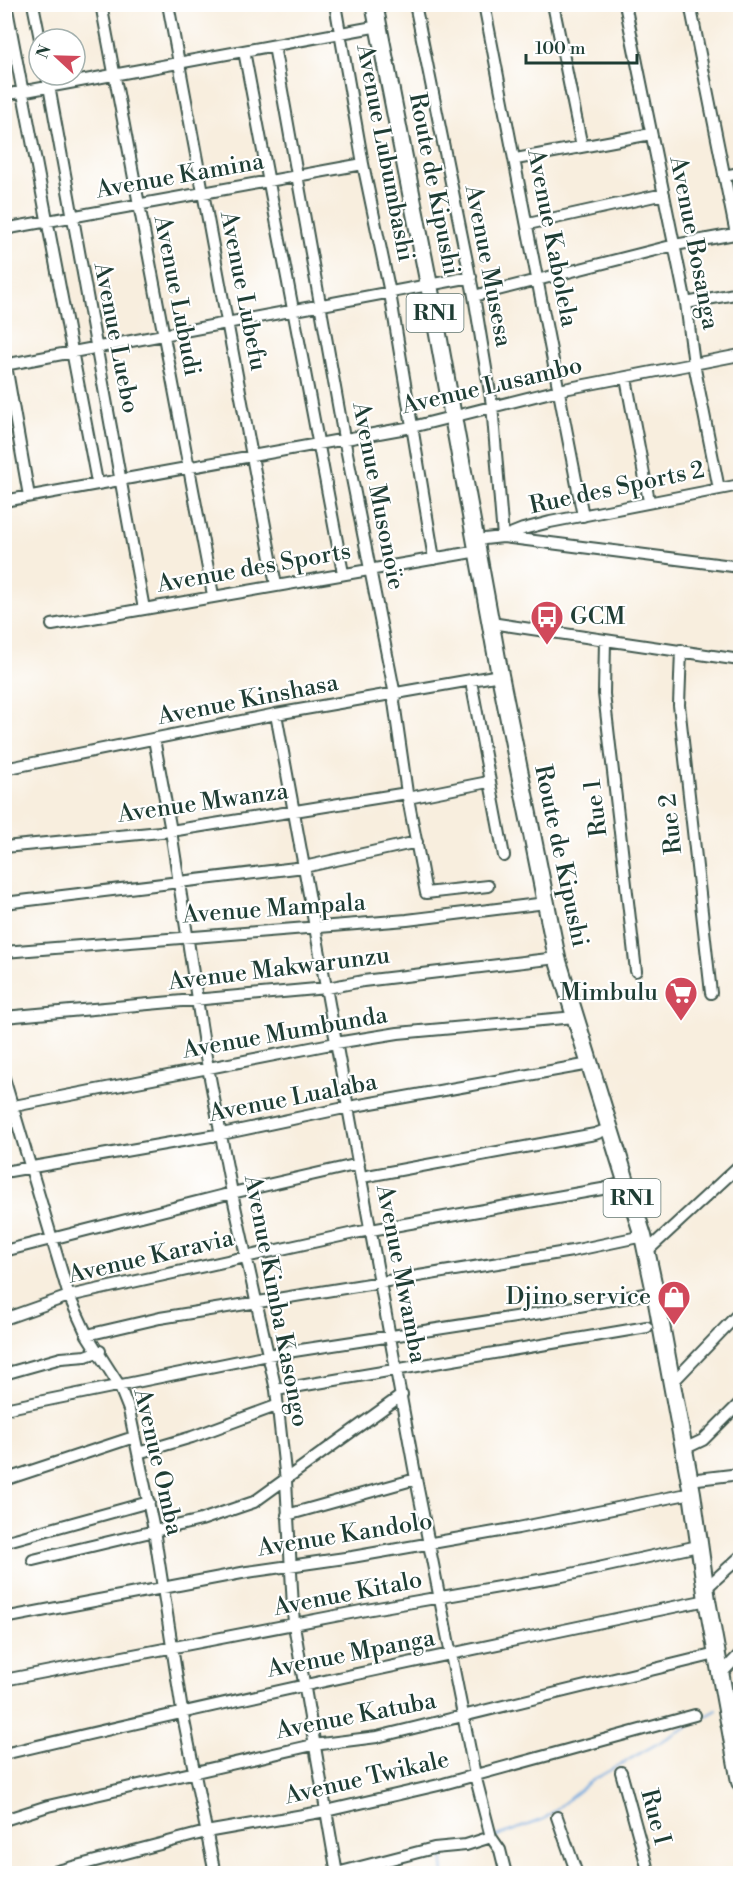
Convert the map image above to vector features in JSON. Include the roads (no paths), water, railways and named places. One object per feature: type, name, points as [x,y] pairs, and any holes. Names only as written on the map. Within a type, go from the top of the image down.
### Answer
[{"type":"highway","name":"Route de Kipushi","points":[[374,4],[454,416],[500,675],[557,958],[627,1182],[645,1244],[655,1292],[684,1449],[716,1654],[739,1760],[741,1782]]},
{"type":"street","name":"Avenue Luebo","points":[[6,4],[97,482]]},
{"type":"street","points":[[33,4],[38,27]]},
{"type":"street","name":"Avenue Lubudi","points":[[101,4],[213,595]]},
{"type":"street","name":"Avenue Lubefu","points":[[168,4],[276,585]]},
{"type":"street","name":"Avenue Lubumbashi","points":[[335,4],[363,164],[390,293],[434,559]]},
{"type":"street","name":"Avenue Musesa","points":[[415,4],[471,278],[492,405],[503,537]]},
{"type":"street","name":"Avenue Kabolela","points":[[484,4],[516,159],[583,516]]},
{"type":"street","points":[[553,4],[582,147]]},
{"type":"street","name":"Avenue Bosanga","points":[[625,4],[675,245],[694,364],[719,489]]},
{"type":"street","points":[[474,296],[538,282],[675,245],[738,233],[724,176],[690,4]]},
{"type":"street","points":[[87,80],[379,26]]},
{"type":"street","name":"Avenue Musonoïe","points":[[274,46],[344,438],[372,568],[395,695],[394,702],[407,795],[427,894],[488,886]]},
{"type":"street","name":"Avenue Musonoïe","points":[[244,51],[343,573]]},
{"type":"street","name":"Avenue Luebo","points":[[49,87],[144,609]]},
{"type":"street","points":[[4,95],[49,87]]},
{"type":"street","points":[[516,159],[651,134]]},
{"type":"street","name":"Avenue Kamina","points":[[4,229],[363,164]]},
{"type":"street","points":[[724,176],[741,173]]},
{"type":"street","points":[[528,224],[664,195]]},
{"type":"street","points":[[29,496],[5,361],[295,312],[471,278]]},
{"type":"street","points":[[686,303],[741,292]]},
{"type":"street","name":"Avenue Lusambo","points":[[4,501],[97,482],[122,480],[412,427],[492,405],[559,390],[741,355]]},
{"type":"street","points":[[626,378],[650,501]]},
{"type":"street","name":"Rue des Sports 2","points":[[503,537],[523,528],[650,501],[741,485]]},
{"type":"street","name":"Avenue des Sports","points":[[52,624],[434,559],[503,537],[741,567]]},
{"type":"street","points":[[491,623],[741,660]]},
{"type":"street","name":"Rue 1","points":[[605,640],[604,694],[636,971]]},
{"type":"street","name":"Rue 2","points":[[681,650],[679,705],[711,993]]},
{"type":"street","name":"Avenue Kinshasa","points":[[4,769],[276,714],[500,675]]},
{"type":"street","points":[[471,681],[488,782],[504,856]]},
{"type":"street","name":"Avenue Mwamba","points":[[276,714],[439,1598],[453,1655],[475,1775],[492,1838],[506,1874]]},
{"type":"street","name":"Avenue Kimba Kasongo","points":[[154,739],[208,1066],[232,1193],[276,1390],[286,1481],[291,1564],[289,1573],[294,1625],[336,1873]]},
{"type":"street","name":"Avenue Mwanza","points":[[4,847],[171,831],[488,782]]},
{"type":"street","points":[[4,903],[179,884],[304,867],[417,842]]},
{"type":"street","name":"Avenue Mampala","points":[[4,952],[314,928],[546,903]]},
{"type":"street","name":"Avenue Makwarunzu","points":[[4,1017],[327,988],[386,978],[557,958]]},
{"type":"street","name":"Avenue Mumbunda","points":[[9,1107],[208,1066],[336,1043],[398,1034],[574,1017]]},
{"type":"street","name":"Avenue Lualaba","points":[[4,1172],[222,1134],[349,1107],[590,1064]]},
{"type":"street","name":"Avenue Omba","points":[[4,1078],[9,1107],[30,1166],[69,1296],[87,1335],[100,1351],[119,1384],[129,1410],[149,1502],[164,1588],[171,1649],[215,1874]]},
{"type":"street","points":[[362,1178],[595,1134],[611,1128]]},
{"type":"street","points":[[4,1251],[232,1193],[359,1164]]},
{"type":"street","points":[[87,1335],[160,1318],[380,1280],[572,1251],[645,1244],[741,1165]]},
{"type":"street","name":"Avenue Karavia","points":[[4,1319],[69,1296],[246,1257],[627,1182]]},
{"type":"street","points":[[4,1409],[268,1355],[541,1313],[655,1292]]},
{"type":"street","points":[[672,1383],[741,1312]]},
{"type":"street","points":[[276,1390],[647,1327]]},
{"type":"street","points":[[4,1374],[61,1358],[86,1356],[100,1351]]},
{"type":"street","points":[[33,1560],[139,1536],[254,1502],[402,1395]]},
{"type":"street","points":[[684,1449],[703,1440],[741,1402]]},
{"type":"street","points":[[138,1454],[276,1406]]},
{"type":"street","points":[[4,1480],[134,1437]]},
{"type":"street","name":"Avenue Kandolo","points":[[4,1618],[291,1564],[352,1557],[518,1528],[741,1474]]},
{"type":"street","points":[[287,1515],[416,1479]]},
{"type":"street","points":[[4,1542],[149,1502]]},
{"type":"street","name":"Avenue Kitalo","points":[[4,1680],[562,1576],[698,1546]]},
{"type":"street","points":[[706,1595],[741,1557]]},
{"type":"street","name":"Avenue Mpanga","points":[[4,1754],[304,1684],[453,1655],[706,1595]]},
{"type":"street","name":"Avenue Katuba","points":[[4,1820],[48,1806],[313,1745],[377,1737],[716,1654]]},
{"type":"street","points":[[720,1676],[741,1654]]},
{"type":"street","name":"Avenue Twikale","points":[[45,1874],[206,1832],[326,1811],[475,1775],[695,1715]]},
{"type":"street","name":"Rue I","points":[[621,1772],[649,1874]]},
{"type":"street","points":[[557,1817],[577,1874]]},
{"type":"street","points":[[336,1873],[434,1848],[466,1845],[492,1838]]},
{"type":"waterway","points":[[734,1703],[740,1702]]},
{"type":"waterway","points":[[495,1837],[544,1819],[591,1781],[717,1710]]},
{"type":"waterway","points":[[442,1852],[444,1874]]},
{"type":"place","name":"GCM","points":[[547,646]]},
{"type":"place","name":"Mimbulu","points":[[681,1022]]},
{"type":"place","name":"Djino service","points":[[674,1326]]}]
